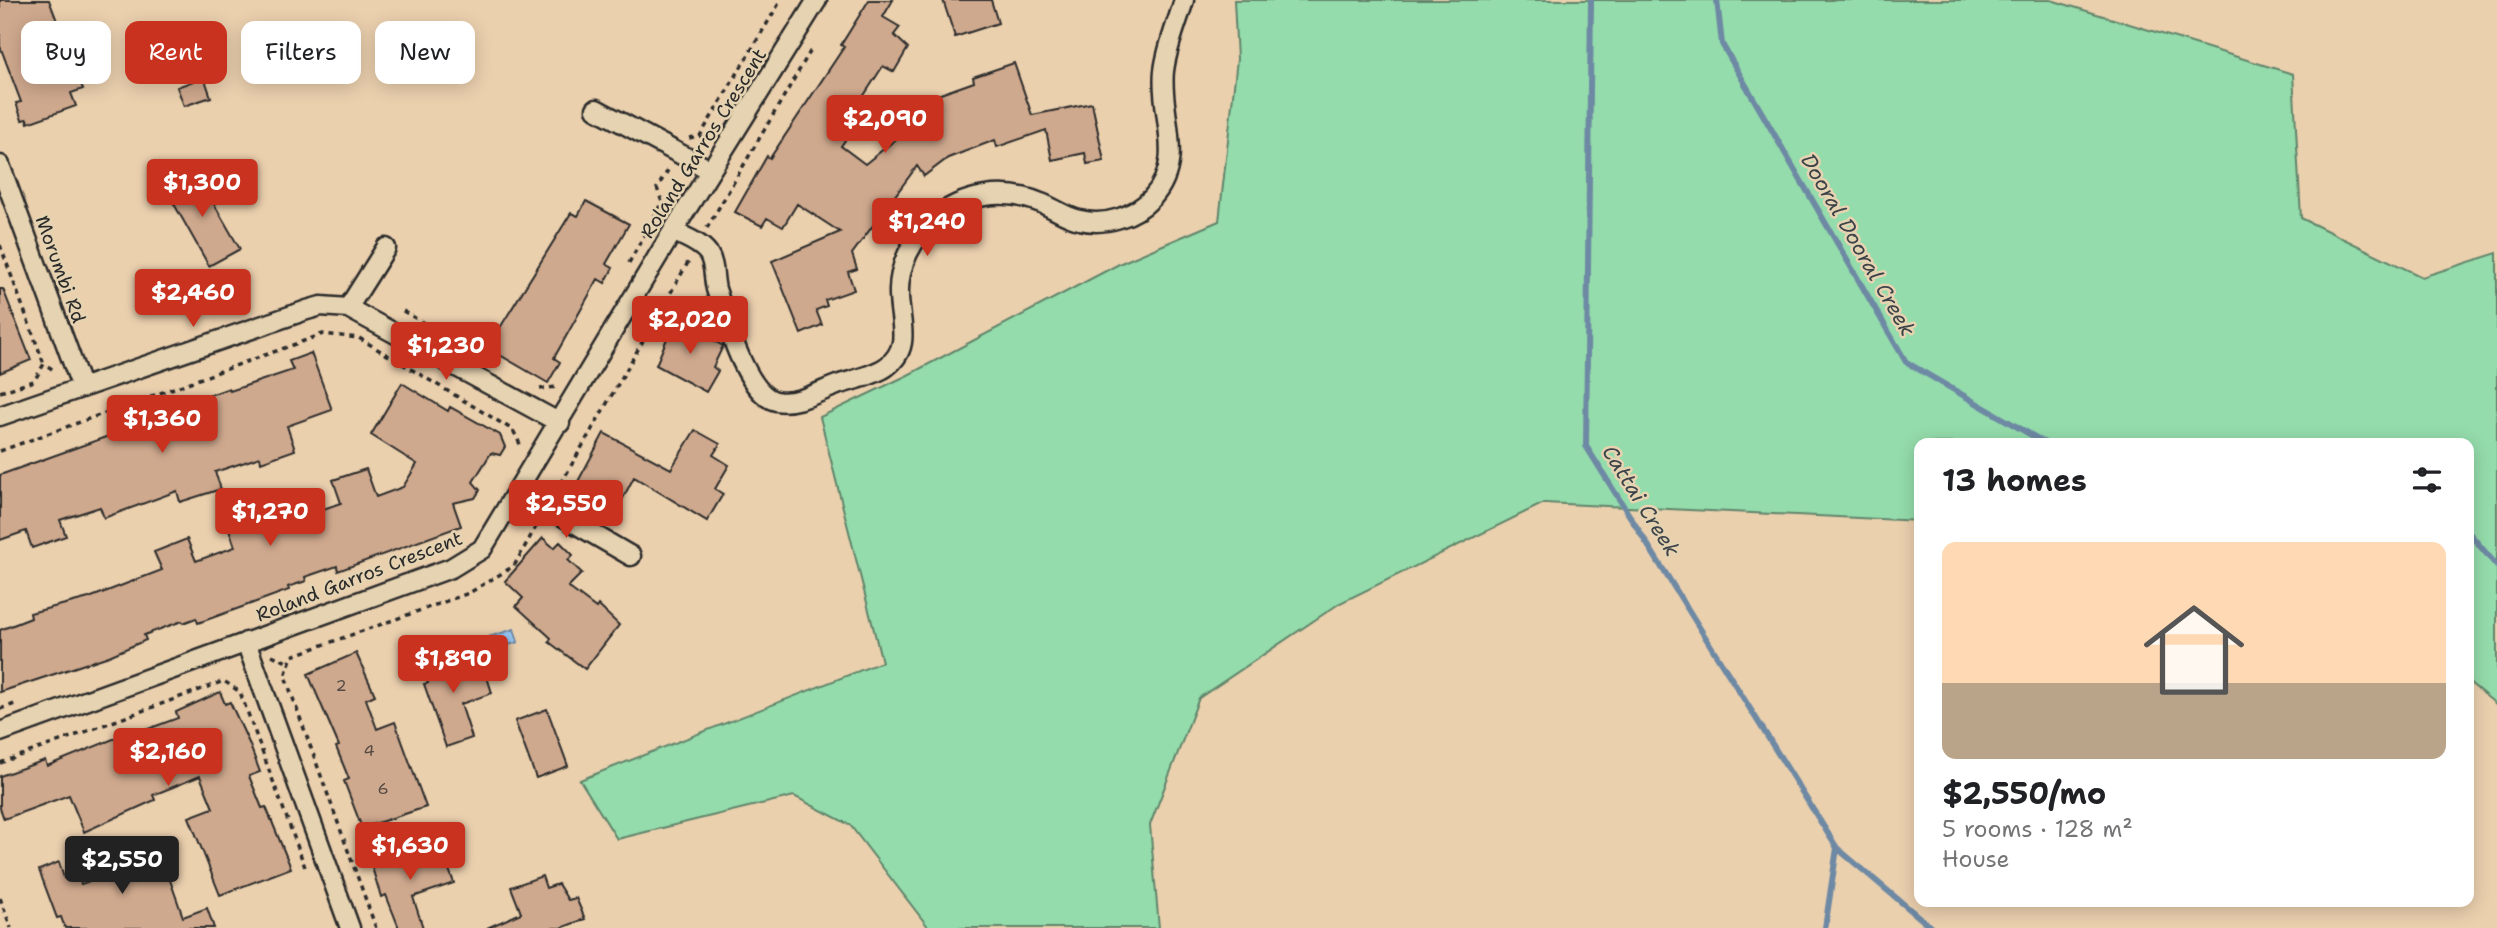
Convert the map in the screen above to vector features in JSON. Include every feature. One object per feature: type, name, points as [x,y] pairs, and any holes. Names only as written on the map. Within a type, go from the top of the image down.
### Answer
[{"type":"street","name":"Roland Garros Crescent","points":[[0,732],[468,560],[488,541],[710,170],[817,0]]},
{"type":"street","points":[[673,231],[698,244],[710,258],[716,287],[748,376],[759,392],[768,398],[796,400],[883,369],[898,354],[903,344],[898,293],[902,266],[920,232],[944,211],[979,196],[999,194],[1039,202],[1078,220],[1101,222],[1119,219],[1151,199],[1160,187],[1170,158],[1164,73],[1172,33],[1184,0]]},
{"type":"street","points":[[596,109],[710,170]]},
{"type":"street","name":"Morumbi Rd","points":[[0,165],[82,388]]},
{"type":"street","points":[[348,308],[386,248]]},
{"type":"street","points":[[0,416],[321,306],[348,308],[560,423]]},
{"type":"street","points":[[519,491],[631,556]]},
{"type":"street","points":[[246,642],[350,928]]},
{"type":"path","points":[[625,271],[662,202],[657,188],[687,139],[700,136],[781,0]]},
{"type":"path","points":[[0,245],[44,364],[82,388]]},
{"type":"path","points":[[403,311],[470,350]]},
{"type":"path","points":[[0,451],[323,334],[359,338],[513,429],[523,450]]},
{"type":"path","points":[[0,393],[34,381],[44,364]]},
{"type":"path","points":[[537,389],[559,387]]},
{"type":"path","points":[[0,762],[224,681],[240,692],[309,876]]},
{"type":"path","points":[[0,709],[26,700]]},
{"type":"path","points":[[0,898],[11,928]]},
{"type":"green space","points":[[1234,0],[2051,0],[2293,74],[2301,218],[2422,277],[2497,253],[2497,705],[2474,686],[2474,438],[1914,438],[1914,521],[1544,503],[1340,603],[1199,698],[1150,825],[1159,928],[929,928],[850,825],[794,796],[617,839],[580,780],[882,662],[820,417],[908,375],[1121,263],[1219,221],[1237,59]]},
{"type":"water","points":[[514,629],[518,642],[493,650],[489,637]]},
{"type":"building","points":[[0,0],[49,0],[57,21],[21,21],[21,84],[81,84],[83,89],[71,93],[76,106],[28,123],[27,119],[22,120],[16,103],[21,102],[0,46]]},
{"type":"building","points":[[869,0],[893,0],[883,17],[900,27],[894,35],[908,48],[894,72],[883,66],[841,131],[848,136],[841,146],[865,164],[896,139],[889,130],[932,97],[974,82],[973,77],[1014,63],[1032,115],[1092,103],[1104,161],[1087,164],[1085,153],[1052,160],[1046,130],[997,147],[995,140],[948,158],[924,176],[917,166],[852,254],[857,269],[848,272],[854,290],[825,300],[827,306],[816,310],[822,325],[801,334],[772,261],[840,232],[797,204],[783,227],[767,218],[762,226],[735,212],[767,156],[770,158],[844,47],[841,45]]},
{"type":"building","points":[[943,0],[991,0],[998,23],[955,37]]},
{"type":"building","points":[[185,84],[206,84],[211,97],[184,106],[177,87]]},
{"type":"building","points":[[195,171],[240,249],[209,266],[165,188]]},
{"type":"building","points":[[586,201],[629,224],[606,264],[613,268],[605,283],[598,279],[554,358],[560,362],[548,383],[481,344],[491,327],[498,331],[571,213],[578,216]]},
{"type":"building","points":[[0,289],[3,289],[31,360],[0,373]]},
{"type":"building","points":[[675,319],[723,346],[713,367],[718,371],[706,392],[656,365]]},
{"type":"building","points":[[311,353],[332,410],[287,426],[295,450],[261,462],[260,457],[215,472],[221,489],[180,502],[177,491],[104,518],[100,507],[60,520],[66,536],[32,548],[26,531],[0,540],[0,475],[209,400],[207,396],[229,388],[230,391],[293,370],[289,361]]},
{"type":"building","points":[[402,383],[448,411],[450,407],[500,435],[505,447],[500,455],[491,453],[473,482],[480,490],[475,498],[453,503],[461,526],[338,571],[337,566],[305,577],[306,581],[288,587],[289,590],[198,623],[196,618],[183,623],[182,621],[144,635],[146,640],[109,656],[0,692],[0,630],[31,618],[30,613],[89,598],[162,570],[154,552],[187,539],[196,561],[235,547],[229,529],[282,513],[285,522],[341,503],[333,480],[366,469],[376,497],[403,487],[417,464],[371,435]]},
{"type":"building","points":[[695,430],[720,444],[713,455],[729,465],[715,489],[723,494],[707,521],[634,477],[619,506],[575,487],[604,433],[671,469]]},
{"type":"building","points":[[543,538],[554,548],[560,542],[573,555],[568,560],[582,573],[568,587],[596,608],[598,605],[619,625],[585,669],[549,642],[551,638],[516,606],[523,598],[505,581]]},
{"type":"building","points":[[356,653],[375,695],[366,699],[377,729],[395,722],[426,807],[362,828],[344,781],[349,779],[336,747],[339,746],[308,674]]},
{"type":"building","points":[[444,653],[448,667],[457,664],[460,672],[483,664],[492,693],[461,704],[472,738],[446,747],[424,684],[428,683],[421,661]]},
{"type":"building","points":[[220,692],[225,704],[230,702],[249,743],[260,772],[249,776],[262,808],[266,807],[291,868],[220,895],[189,817],[213,808],[200,776],[153,795],[155,800],[84,832],[69,795],[4,819],[0,808],[0,776],[45,760],[47,766],[128,733],[129,736],[178,718],[176,712]]},
{"type":"building","points":[[547,709],[568,766],[536,778],[515,721]]},
{"type":"building","points":[[157,843],[183,917],[207,908],[214,928],[65,928],[61,917],[57,918],[39,870],[59,862],[64,878],[77,873],[81,884],[113,873],[109,860]]},
{"type":"building","points":[[423,843],[430,861],[444,856],[454,883],[413,897],[423,928],[399,928],[386,895],[381,897],[371,864]]},
{"type":"building","points":[[542,876],[546,888],[558,884],[568,900],[576,898],[585,919],[561,928],[487,928],[521,913],[511,887]]},
{"type":"waterway","name":"Cattai Creek","points":[[1591,0],[1586,446],[1837,848],[1932,928]]},
{"type":"waterway","name":"Dooral Dooral Creek","points":[[1717,0],[1722,44],[1906,362],[2036,438]]},
{"type":"waterway","name":"Dooral Dooral Creek","points":[[2474,539],[2497,566]]},
{"type":"waterway","points":[[1825,928],[1837,848]]}]
